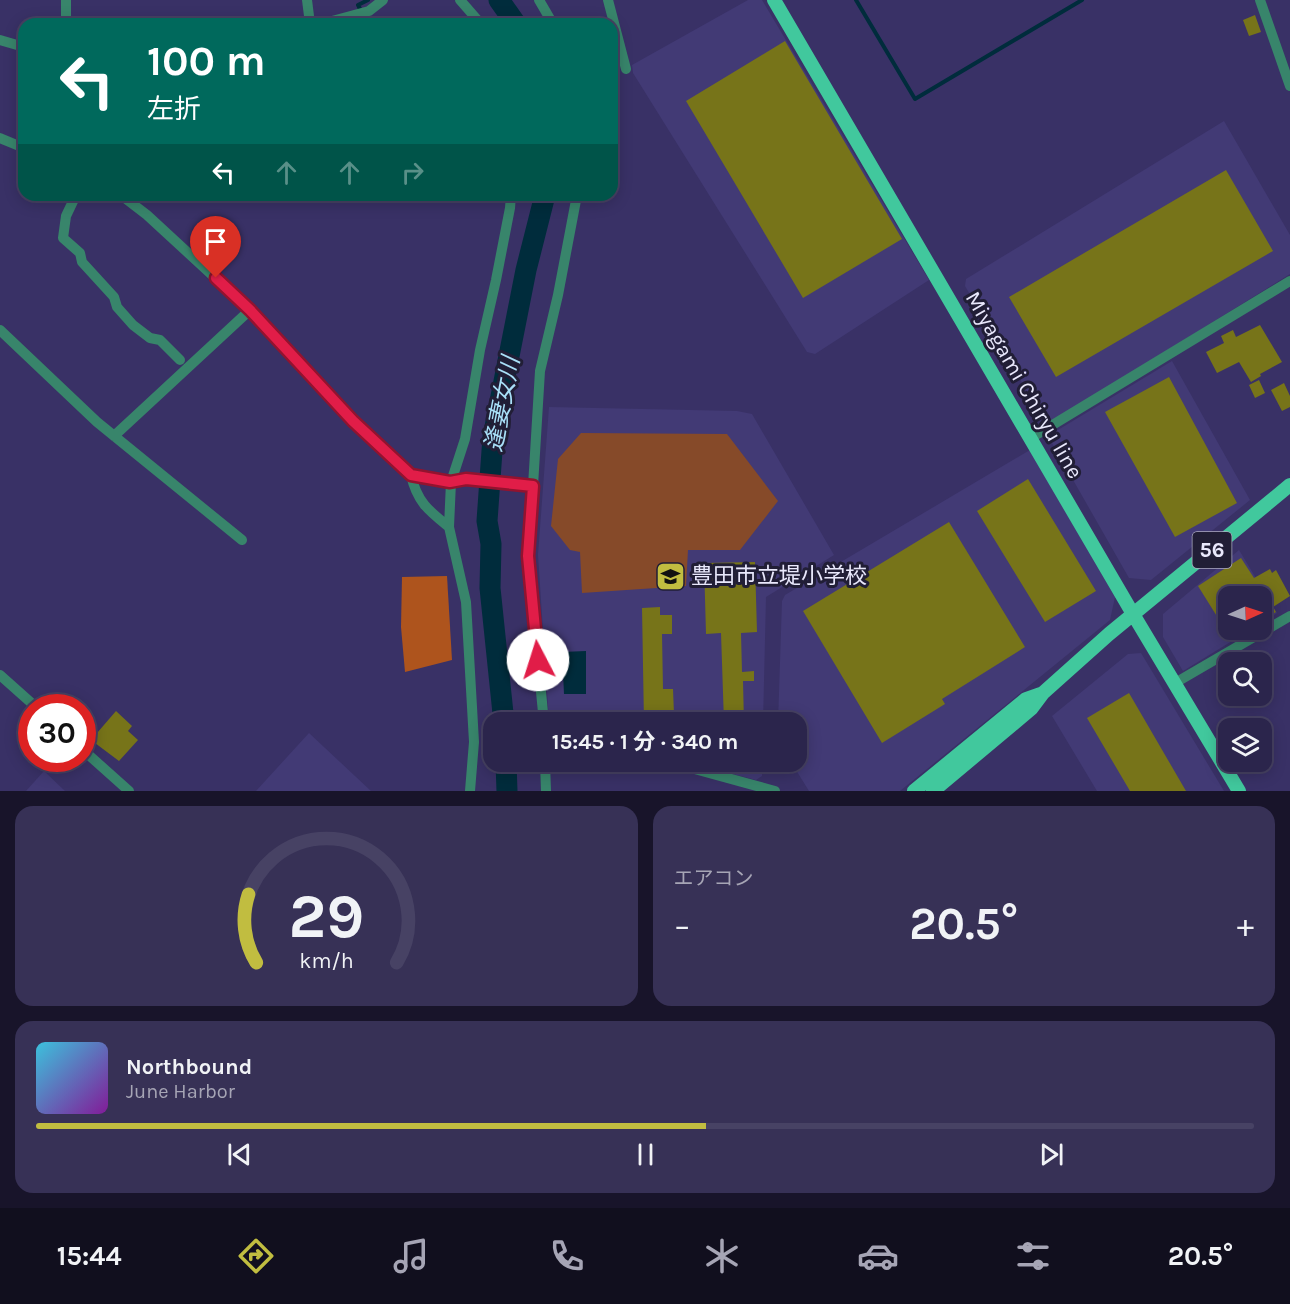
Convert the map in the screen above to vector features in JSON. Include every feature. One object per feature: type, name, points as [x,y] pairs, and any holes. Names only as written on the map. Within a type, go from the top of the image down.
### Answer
[{"type":"main road","name":"Miyagami Chiryu line","points":[[774,0],[1239,791]]},
{"type":"main road","name":"56","points":[[933,791],[1031,709],[1043,693],[1133,614],[1290,485]]},
{"type":"main road","name":"56","points":[[914,791],[1026,699],[1043,693]]},
{"type":"street","points":[[66,0],[66,18]]},
{"type":"street","points":[[307,0],[309,18]]},
{"type":"street","points":[[343,18],[369,11],[383,0]]},
{"type":"street","points":[[460,0],[476,18]]},
{"type":"street","points":[[539,0],[550,18]]},
{"type":"street","points":[[608,0],[613,18]]},
{"type":"street","points":[[1260,0],[1290,86]]},
{"type":"street","points":[[618,38],[626,69]]},
{"type":"street","points":[[0,40],[18,45]]},
{"type":"street","points":[[0,138],[18,146]]},
{"type":"street","points":[[73,201],[66,216],[63,238],[80,253],[82,262],[114,297],[117,307],[133,324],[150,338],[160,340],[180,360]]},
{"type":"street","points":[[129,201],[250,310],[353,421],[411,475],[450,482],[466,479],[528,486]]},
{"type":"street","points":[[470,791],[474,742],[466,602],[449,527],[450,482],[465,439],[510,201]]},
{"type":"street","points":[[542,712],[528,556],[528,486],[540,371],[558,295],[576,201]]},
{"type":"street","points":[[1031,438],[1290,281]]},
{"type":"street","points":[[114,436],[250,310]]},
{"type":"street","points":[[0,330],[37,367],[114,436],[242,540]]},
{"type":"street","points":[[411,475],[415,492],[426,508],[449,527]]},
{"type":"street","points":[[1175,683],[1290,616]]},
{"type":"street","points":[[0,675],[21,694]]},
{"type":"street","points":[[96,762],[129,791]]},
{"type":"street","points":[[545,772],[546,791]]},
{"type":"street","points":[[706,772],[775,791]]},
{"type":"shaded area","points":[[748,0],[762,0],[929,280],[815,354],[807,352],[633,73],[632,65]]},
{"type":"shaded area","points":[[1224,121],[1290,235],[1290,274],[1047,425],[965,286],[966,279]]},
{"type":"shaded area","points":[[1172,361],[1250,500],[1151,580],[1129,578],[1048,436]]},
{"type":"shaded area","name":"豊田市立堤小学校","points":[[549,407],[737,411],[752,414],[834,555],[766,597],[763,712],[548,712],[538,555]]},
{"type":"shaded area","points":[[581,433],[727,434],[778,501],[740,550],[688,550],[686,586],[582,593],[580,552],[570,550],[551,526],[558,459]]},
{"type":"shaded area","points":[[1030,450],[1115,597],[1110,620],[900,791],[809,791],[797,772],[807,772],[807,712],[778,712],[782,601],[785,595]]},
{"type":"shaded area","points":[[1239,550],[1261,586],[1218,586],[1218,640],[1234,640],[1183,671],[1163,637],[1163,614]]},
{"type":"shaded area","points":[[447,576],[452,660],[405,672],[401,627],[402,577]]},
{"type":"shaded area","points":[[1272,605],[1277,613],[1272,616]]},
{"type":"shaded area","points":[[1141,653],[1224,791],[1097,791],[1052,716],[1128,654]]},
{"type":"shaded area","points":[[309,733],[371,791],[256,791]]},
{"type":"shaded area","points":[[45,772],[65,791],[26,791]]},
{"type":"shaded area","points":[[725,772],[762,772],[762,776],[756,780]]},
{"type":"water","points":[[586,651],[586,694],[564,694],[562,652]]},
{"type":"building","points":[[1255,15],[1261,32],[1249,36],[1243,20]]},
{"type":"building","points":[[785,41],[902,239],[803,298],[686,101]]},
{"type":"building","points":[[1226,170],[1273,251],[1056,377],[1009,297]]},
{"type":"building","points":[[1260,325],[1282,362],[1260,374],[1261,376],[1251,382],[1239,362],[1217,373],[1206,352],[1224,343],[1221,336],[1233,330],[1236,337]]},
{"type":"building","points":[[1169,377],[1237,503],[1175,537],[1105,412]]},
{"type":"building","points":[[1259,380],[1265,393],[1255,398],[1249,385]]},
{"type":"building","points":[[1284,383],[1290,396],[1290,407],[1282,411],[1271,390]]},
{"type":"building","points":[[1028,479],[1096,591],[1045,622],[977,511]]},
{"type":"building","points":[[949,522],[1025,647],[942,699],[945,704],[882,743],[803,611]]},
{"type":"building","points":[[1241,558],[1254,578],[1270,569],[1272,573],[1276,570],[1290,596],[1273,607],[1276,612],[1272,615],[1272,586],[1218,586],[1218,618],[1198,586]]},
{"type":"building","points":[[755,562],[757,632],[741,633],[742,672],[754,671],[754,681],[743,681],[744,712],[724,712],[721,633],[706,634],[704,563]]},
{"type":"building","points":[[660,607],[660,615],[672,615],[672,634],[662,634],[663,689],[673,689],[674,712],[644,712],[642,608]]},
{"type":"building","points":[[1129,693],[1186,791],[1130,791],[1087,718]]},
{"type":"building","points":[[116,711],[132,726],[128,731],[138,740],[119,761],[96,744],[96,734]]},
{"type":"waterway","points":[[365,18],[358,5],[368,0]]},
{"type":"waterway","name":"逢妻女川","points":[[499,0],[512,18]]},
{"type":"waterway","points":[[856,0],[915,99],[1082,0]]},
{"type":"waterway","name":"逢妻女川","points":[[503,712],[490,588],[491,544],[487,521],[493,437],[526,270],[543,201]]},
{"type":"waterway","name":"逢妻女川","points":[[506,772],[507,791]]},
{"type":"place","name":"豊田市立堤小学校","points":[[670,576]]},
{"type":"route","points":[[216,278],[250,310],[353,421],[411,475],[450,482],[466,479],[533,486],[528,556],[538,660]]}]
